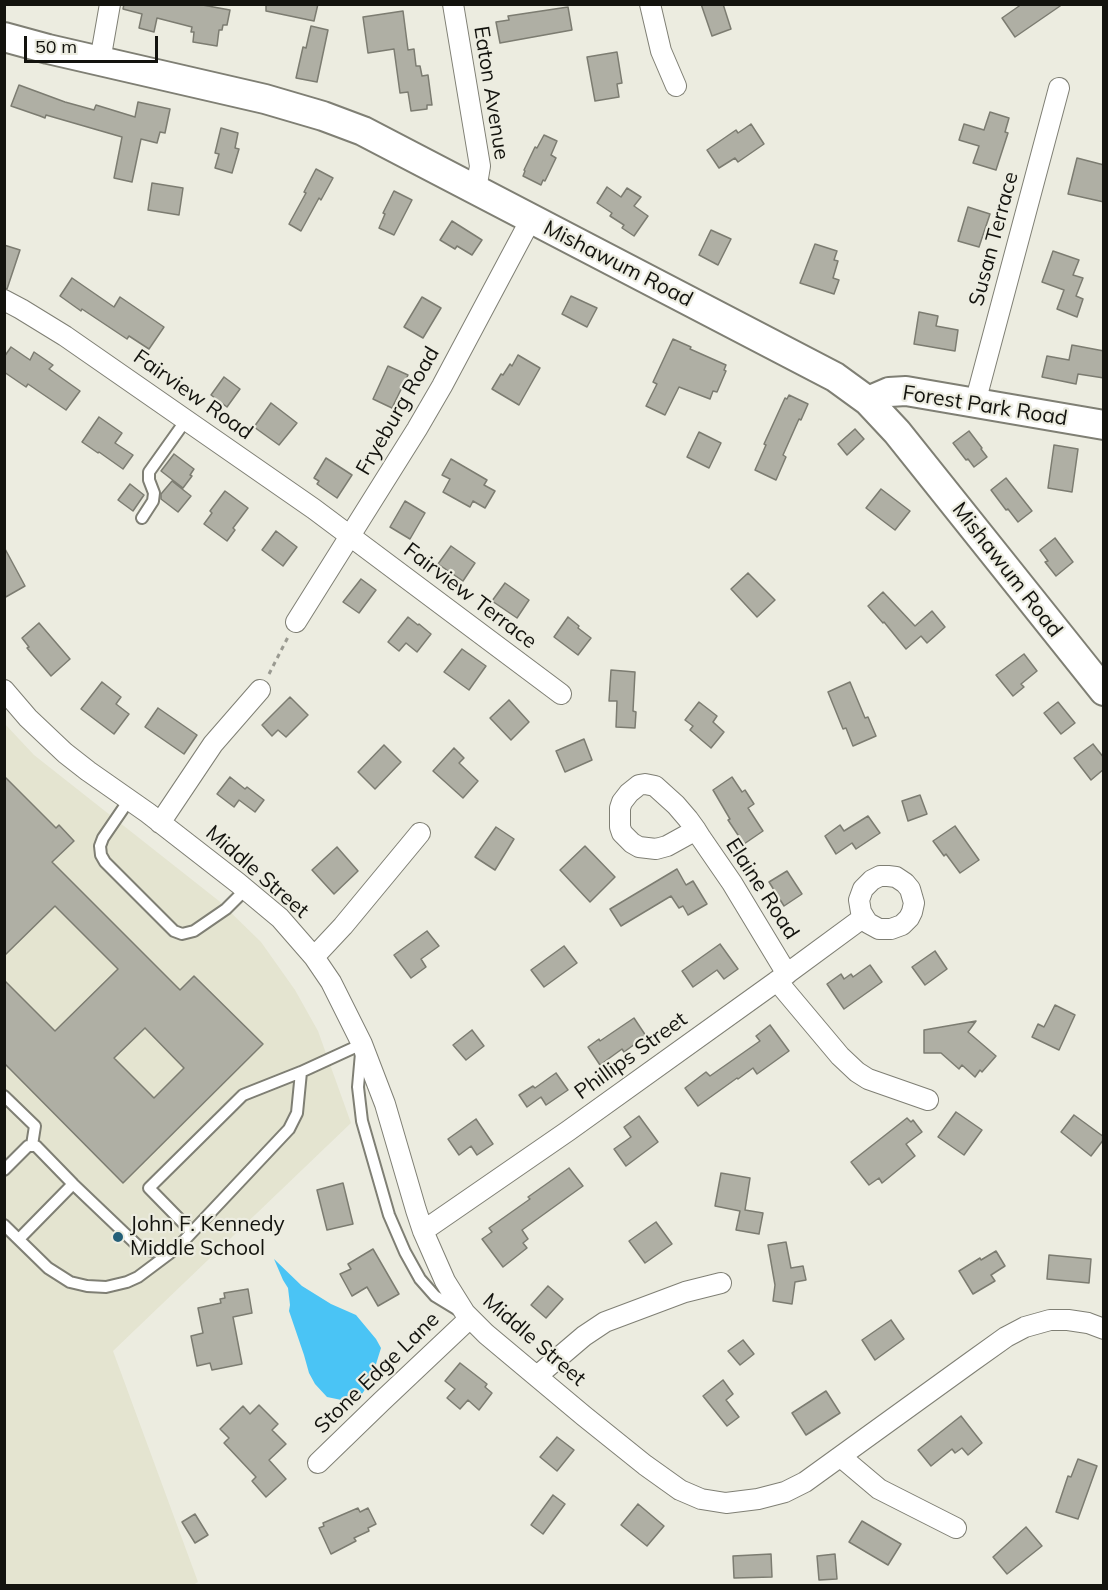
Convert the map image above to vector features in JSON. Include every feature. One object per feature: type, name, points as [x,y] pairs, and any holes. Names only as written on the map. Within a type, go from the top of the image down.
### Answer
[{"type":"main road","name":"Mishawum Road","points":[[4,37],[265,99],[323,116],[373,136],[817,367],[868,402],[897,432],[1104,691]]},
{"type":"main road","name":"Forest Park Road","points":[[868,402],[889,392],[900,391],[1104,425]]},
{"type":"street","points":[[100,61],[110,4]]},
{"type":"street","name":"Eaton Avenue","points":[[453,4],[480,166],[473,188]]},
{"type":"street","points":[[651,4],[660,51],[676,86]]},
{"type":"street","name":"Susan Terrace","points":[[975,403],[1059,88]]},
{"type":"street","name":"Fryeburg Road","points":[[296,622],[442,386],[531,219]]},
{"type":"street","name":"Fairview Road","points":[[4,300],[64,336],[351,536]]},
{"type":"street","name":"Fairview Terrace","points":[[351,536],[561,694]]},
{"type":"street","name":"Middle Street","points":[[4,690],[28,718],[65,753],[160,823],[280,918],[314,957],[331,982],[362,1044],[385,1104],[423,1231],[455,1298],[486,1334],[667,1482],[680,1490],[701,1499],[734,1503],[785,1492],[805,1482],[1006,1337],[1025,1327],[1050,1320],[1068,1320],[1088,1323],[1104,1329]]},
{"type":"street","points":[[160,823],[213,744],[260,690]]},
{"type":"street","name":"Elaine Road","points":[[696,830],[732,883],[782,977],[835,1050],[857,1072],[868,1079],[928,1100]]},
{"type":"street","points":[[314,957],[343,926],[420,833]]},
{"type":"street","name":"Phillips Street","points":[[423,1231],[576,1125],[864,917]]},
{"type":"street","points":[[537,1376],[589,1332],[605,1322],[685,1292],[721,1283]]},
{"type":"street","name":"Stone Edge Lane","points":[[318,1463],[470,1318]]},
{"type":"street","points":[[841,1457],[879,1488],[956,1528]]},
{"type":"lane","points":[[142,518],[154,497],[149,472],[186,420]]},
{"type":"lane","points":[[129,800],[103,838],[100,846],[101,855],[105,862],[170,928],[182,934],[194,931],[226,909],[245,890]]},
{"type":"lane","points":[[192,1232],[149,1188],[243,1095],[362,1044],[358,1088],[360,1110],[364,1132],[389,1215],[420,1279],[435,1296],[470,1318]]},
{"type":"lane","points":[[4,1225],[48,1268],[62,1278],[87,1286],[106,1287],[138,1277],[178,1247],[289,1129],[297,1113],[301,1071]]},
{"type":"lane","points":[[4,1096],[35,1126],[32,1145],[4,1170]]},
{"type":"lane","points":[[32,1145],[38,1148],[138,1246],[158,1252],[178,1247]]},
{"type":"lane","points":[[19,1239],[73,1184]]},
{"type":"path","points":[[260,690],[296,622]]},
{"type":"shaded area","name":"John F. Kennedy Middle School","points":[[4,723],[34,755],[219,901],[261,942],[295,990],[318,1031],[351,1123],[113,1351],[198,1582],[193,1585],[5,1585]]},
{"type":"water","points":[[274,1259],[302,1286],[331,1304],[356,1315],[376,1339],[381,1348],[372,1377],[356,1403],[327,1397],[315,1384],[309,1373],[289,1311],[288,1288]]},
{"type":"building","points":[[124,4],[197,4],[230,10],[227,25],[223,25],[222,30],[219,30],[217,46],[193,42],[192,27],[157,18],[154,32],[139,28],[142,14],[123,9]]},
{"type":"building","points":[[266,4],[318,4],[314,21],[266,11]]},
{"type":"building","points":[[701,4],[723,4],[731,29],[712,36]]},
{"type":"building","points":[[1022,4],[1063,4],[1015,37],[1002,18]]},
{"type":"building","points":[[568,7],[572,30],[500,43],[496,22],[509,20],[508,16]]},
{"type":"building","points":[[403,11],[408,50],[414,49],[416,66],[420,66],[422,76],[428,75],[432,105],[427,105],[427,109],[411,111],[408,92],[400,93],[394,49],[368,53],[363,17]]},
{"type":"building","points":[[311,26],[328,30],[317,82],[296,78],[303,47],[306,48]]},
{"type":"building","points":[[617,52],[622,83],[617,84],[619,97],[595,101],[587,57]]},
{"type":"building","points":[[19,85],[94,110],[96,105],[135,117],[138,102],[170,109],[165,133],[160,132],[157,143],[141,139],[132,182],[114,178],[122,137],[46,115],[45,118],[11,106]]},
{"type":"building","points":[[990,112],[1009,118],[1005,132],[1008,133],[996,170],[973,163],[979,146],[959,140],[964,124],[984,130]]},
{"type":"building","points":[[751,124],[764,144],[738,162],[735,158],[719,168],[707,150],[736,130],[738,133]]},
{"type":"building","points":[[221,128],[238,133],[235,148],[239,149],[232,173],[215,168],[219,154],[215,153]]},
{"type":"building","points":[[544,135],[557,141],[551,155],[556,158],[541,185],[523,176],[535,147],[537,148]]},
{"type":"building","points":[[1077,158],[1104,165],[1104,202],[1068,194]]},
{"type":"building","points":[[316,169],[333,178],[301,231],[289,224]]},
{"type":"building","points":[[152,183],[183,188],[179,215],[148,210]]},
{"type":"building","points":[[607,187],[621,197],[627,188],[641,197],[634,206],[648,216],[634,236],[622,228],[624,225],[610,216],[612,213],[597,203]]},
{"type":"building","points":[[394,191],[412,200],[394,235],[379,228],[385,214],[383,213]]},
{"type":"building","points":[[968,207],[990,214],[979,247],[958,241]]},
{"type":"building","points":[[452,221],[482,240],[472,255],[440,240]]},
{"type":"building","points":[[711,230],[731,239],[718,265],[699,255]]},
{"type":"building","points":[[815,244],[837,251],[834,260],[838,261],[833,278],[839,280],[834,294],[800,283]]},
{"type":"building","points":[[4,245],[20,250],[7,289],[4,288]]},
{"type":"building","points":[[1053,251],[1079,260],[1073,275],[1083,278],[1076,296],[1083,299],[1077,317],[1057,309],[1064,290],[1042,282]]},
{"type":"building","points":[[72,278],[114,307],[120,297],[164,327],[149,349],[129,336],[127,339],[60,296]]},
{"type":"building","points":[[571,296],[597,308],[587,327],[562,314]]},
{"type":"building","points":[[422,297],[441,308],[423,338],[404,327]]},
{"type":"building","points":[[919,312],[938,316],[936,326],[958,330],[955,351],[914,344]]},
{"type":"building","points":[[673,339],[726,365],[724,370],[726,371],[717,392],[713,391],[710,399],[679,387],[665,415],[646,406],[657,384],[653,382]]},
{"type":"building","points":[[1072,345],[1104,351],[1104,378],[1078,374],[1076,384],[1042,377],[1047,356],[1069,360]]},
{"type":"building","points":[[11,347],[30,360],[34,352],[53,365],[49,369],[80,391],[66,410],[28,384],[26,387],[4,372],[4,357]]},
{"type":"building","points":[[518,355],[540,368],[519,405],[492,389],[501,374],[503,375],[510,364],[512,366]]},
{"type":"building","points":[[388,366],[408,375],[392,408],[373,399]]},
{"type":"building","points":[[224,377],[240,389],[227,407],[211,395]]},
{"type":"building","points":[[789,395],[808,404],[783,455],[786,457],[776,480],[755,470],[766,445],[764,444],[785,398],[787,399]]},
{"type":"building","points":[[271,403],[297,423],[279,445],[254,427]]},
{"type":"building","points":[[99,417],[122,433],[115,443],[133,455],[123,469],[82,442]]},
{"type":"building","points":[[855,429],[864,439],[847,455],[838,444]]},
{"type":"building","points":[[969,431],[987,457],[974,467],[953,443]]},
{"type":"building","points":[[699,432],[721,443],[709,468],[687,457]]},
{"type":"building","points":[[1054,445],[1078,449],[1072,492],[1048,488]]},
{"type":"building","points":[[174,454],[194,469],[183,488],[161,471]]},
{"type":"building","points":[[326,458],[352,475],[337,498],[317,484],[319,481],[314,478]]},
{"type":"building","points":[[451,459],[487,480],[484,485],[495,491],[485,508],[473,501],[470,507],[443,492],[450,479],[442,475]]},
{"type":"building","points":[[1006,478],[1032,511],[1018,522],[991,490]]},
{"type":"building","points":[[172,481],[191,496],[178,512],[161,499],[161,494]]},
{"type":"building","points":[[130,484],[144,495],[133,511],[118,500]]},
{"type":"building","points":[[881,489],[910,511],[895,530],[866,508]]},
{"type":"building","points":[[225,491],[248,508],[233,528],[235,530],[227,541],[204,524],[212,513],[210,511]]},
{"type":"building","points":[[405,501],[425,513],[410,539],[390,527]]},
{"type":"building","points":[[276,531],[297,547],[283,566],[262,550]]},
{"type":"building","points":[[1055,538],[1073,562],[1056,576],[1045,562],[1048,561],[1040,550]]},
{"type":"building","points":[[451,546],[475,563],[463,581],[438,564]]},
{"type":"building","points":[[4,547],[25,586],[4,598]]},
{"type":"building","points":[[748,573],[775,600],[757,617],[731,589]]},
{"type":"building","points":[[361,579],[376,590],[359,613],[343,602]]},
{"type":"building","points":[[505,583],[529,600],[517,618],[492,601]]},
{"type":"building","points":[[883,592],[915,626],[932,611],[945,627],[927,643],[921,636],[906,649],[868,606]]},
{"type":"building","points":[[408,617],[431,634],[417,652],[406,643],[399,651],[388,642]]},
{"type":"building","points":[[568,617],[591,638],[578,655],[554,637]]},
{"type":"building","points":[[39,623],[70,659],[51,676],[27,648],[29,647],[22,638]]},
{"type":"building","points":[[462,649],[486,666],[469,690],[444,672]]},
{"type":"building","points":[[1024,654],[1037,671],[1021,684],[1024,687],[1013,696],[996,675]]},
{"type":"building","points":[[611,670],[635,672],[633,711],[636,712],[635,728],[616,727],[617,701],[609,701]]},
{"type":"building","points":[[102,682],[121,697],[116,704],[129,714],[114,734],[81,709]]},
{"type":"building","points":[[850,682],[865,718],[868,717],[876,736],[853,746],[846,728],[843,729],[828,692]]},
{"type":"building","points":[[290,697],[308,715],[286,737],[278,730],[272,736],[262,725]]},
{"type":"building","points":[[509,700],[529,722],[511,740],[490,718]]},
{"type":"building","points":[[699,702],[717,716],[713,722],[724,732],[711,748],[690,730],[693,726],[685,720]]},
{"type":"building","points":[[1058,702],[1075,723],[1061,734],[1044,713]]},
{"type":"building","points":[[158,708],[197,735],[184,754],[145,727]]},
{"type":"building","points":[[584,739],[592,760],[565,772],[556,751]]},
{"type":"building","points":[[1093,744],[1104,758],[1104,769],[1091,780],[1074,758]]},
{"type":"building","points":[[384,745],[401,762],[375,789],[358,772]]},
{"type":"building","points":[[454,748],[464,758],[459,763],[478,781],[463,798],[433,771]]},
{"type":"building","points":[[4,776],[56,828],[59,825],[74,841],[52,862],[180,990],[194,976],[263,1044],[123,1183],[4,1063],[4,980],[55,1031],[118,969],[55,906],[4,956]],"holes":[[[145,1028],[184,1068],[154,1098],[114,1058]]]},
{"type":"building","points":[[230,777],[264,800],[255,812],[239,800],[234,807],[217,794]]},
{"type":"building","points":[[732,777],[742,792],[745,790],[754,804],[748,808],[763,831],[744,844],[728,820],[730,819],[713,790]]},
{"type":"building","points":[[920,795],[927,814],[908,821],[902,801]]},
{"type":"building","points":[[868,816],[880,833],[856,849],[852,843],[836,854],[825,836],[840,825],[844,831]]},
{"type":"building","points":[[955,826],[979,860],[960,873],[933,841]]},
{"type":"building","points":[[496,827],[514,839],[495,870],[475,857]]},
{"type":"building","points":[[585,846],[615,877],[590,902],[560,870]]},
{"type":"building","points":[[337,847],[358,871],[334,894],[312,870]]},
{"type":"building","points":[[677,869],[686,885],[693,881],[707,904],[688,915],[683,906],[679,908],[671,896],[621,926],[610,909]]},
{"type":"building","points":[[787,871],[802,894],[784,906],[769,882]]},
{"type":"building","points":[[427,931],[439,946],[421,959],[426,967],[411,978],[394,955]]},
{"type":"building","points":[[720,944],[738,969],[724,979],[717,970],[693,987],[682,971]]},
{"type":"building","points":[[564,946],[577,963],[544,987],[531,970]]},
{"type":"building","points":[[935,951],[947,969],[925,985],[912,967]]},
{"type":"building","points":[[870,965],[882,982],[844,1009],[827,984],[841,974],[844,979],[851,974],[853,977]]},
{"type":"building","points":[[1055,1005],[1075,1015],[1059,1050],[1032,1037],[1038,1024],[1044,1027]]},
{"type":"building","points":[[634,1018],[646,1036],[624,1052],[622,1049],[600,1065],[588,1047]]},
{"type":"building","points":[[976,1021],[968,1032],[996,1056],[975,1077],[962,1065],[959,1069],[941,1053],[924,1053],[924,1030]]},
{"type":"building","points":[[770,1025],[789,1051],[757,1074],[753,1068],[698,1106],[685,1088],[706,1072],[710,1076],[760,1041],[756,1036]]},
{"type":"building","points":[[472,1030],[484,1046],[466,1060],[453,1045]]},
{"type":"building","points":[[556,1073],[568,1090],[546,1105],[541,1097],[527,1107],[519,1095],[533,1086],[535,1088]]},
{"type":"building","points":[[956,1112],[982,1130],[964,1155],[938,1137]]},
{"type":"building","points":[[1074,1115],[1104,1137],[1091,1156],[1061,1132]]},
{"type":"building","points":[[639,1116],[658,1142],[626,1166],[614,1149],[631,1137],[624,1127]]},
{"type":"building","points":[[907,1118],[911,1122],[913,1120],[922,1132],[906,1144],[915,1156],[882,1183],[879,1178],[869,1185],[851,1162]]},
{"type":"building","points":[[476,1119],[493,1144],[477,1155],[471,1146],[459,1155],[448,1139]]},
{"type":"building","points":[[569,1168],[583,1186],[522,1230],[528,1239],[523,1243],[527,1248],[503,1267],[482,1239],[492,1232],[489,1228]]},
{"type":"building","points":[[721,1173],[750,1178],[745,1210],[763,1213],[759,1234],[736,1230],[740,1211],[715,1206]]},
{"type":"building","points":[[343,1183],[353,1224],[327,1230],[317,1190]]},
{"type":"building","points":[[656,1222],[672,1244],[645,1263],[629,1241]]},
{"type":"building","points":[[786,1242],[791,1268],[803,1266],[806,1280],[795,1282],[792,1304],[773,1301],[775,1285],[768,1245]]},
{"type":"building","points":[[373,1249],[399,1294],[378,1306],[367,1287],[352,1296],[340,1274],[351,1269],[348,1264]]},
{"type":"building","points":[[996,1251],[1005,1266],[991,1275],[995,1281],[973,1294],[959,1271]]},
{"type":"building","points":[[1049,1255],[1091,1259],[1089,1283],[1047,1279]]},
{"type":"building","points":[[548,1286],[563,1299],[546,1318],[531,1305]]},
{"type":"building","points":[[248,1289],[252,1313],[233,1317],[242,1364],[212,1370],[210,1363],[197,1366],[191,1336],[203,1333],[198,1308],[221,1303],[220,1299],[225,1298],[224,1293]]},
{"type":"building","points":[[891,1320],[904,1339],[875,1360],[862,1340]]},
{"type":"building","points":[[743,1340],[754,1354],[740,1365],[728,1351]]},
{"type":"building","points":[[460,1363],[487,1384],[485,1387],[492,1393],[479,1410],[468,1400],[460,1409],[447,1398],[455,1389],[445,1381]]},
{"type":"building","points":[[723,1380],[733,1394],[726,1400],[739,1417],[727,1426],[703,1396]]},
{"type":"building","points":[[826,1391],[840,1413],[806,1435],[792,1413]]},
{"type":"building","points":[[259,1405],[278,1424],[272,1430],[286,1444],[269,1460],[286,1479],[266,1497],[252,1481],[256,1477],[224,1443],[229,1438],[220,1429],[243,1406],[250,1414]]},
{"type":"building","points":[[961,1416],[982,1443],[968,1455],[962,1448],[955,1453],[952,1449],[931,1466],[918,1450]]},
{"type":"building","points":[[557,1437],[574,1450],[557,1471],[540,1457]]},
{"type":"building","points":[[1078,1459],[1097,1466],[1078,1519],[1056,1512],[1068,1476],[1071,1477]]},
{"type":"building","points":[[553,1495],[565,1504],[543,1534],[531,1525]]},
{"type":"building","points":[[638,1504],[664,1526],[647,1546],[621,1525]]},
{"type":"building","points":[[358,1508],[360,1512],[368,1508],[376,1524],[368,1528],[369,1531],[354,1538],[356,1541],[331,1554],[319,1528],[324,1526],[323,1523]]},
{"type":"building","points":[[195,1514],[208,1535],[195,1543],[182,1522]]},
{"type":"building","points":[[862,1521],[901,1544],[888,1565],[849,1542]]},
{"type":"building","points":[[1026,1527],[1042,1546],[1007,1574],[993,1557]]},
{"type":"building","points":[[771,1554],[772,1577],[734,1578],[733,1556]]},
{"type":"building","points":[[835,1554],[837,1579],[819,1580],[817,1556]]},
{"type":"place","name":"John F. Kennedy Middle School","points":[[118,1237]]}]
